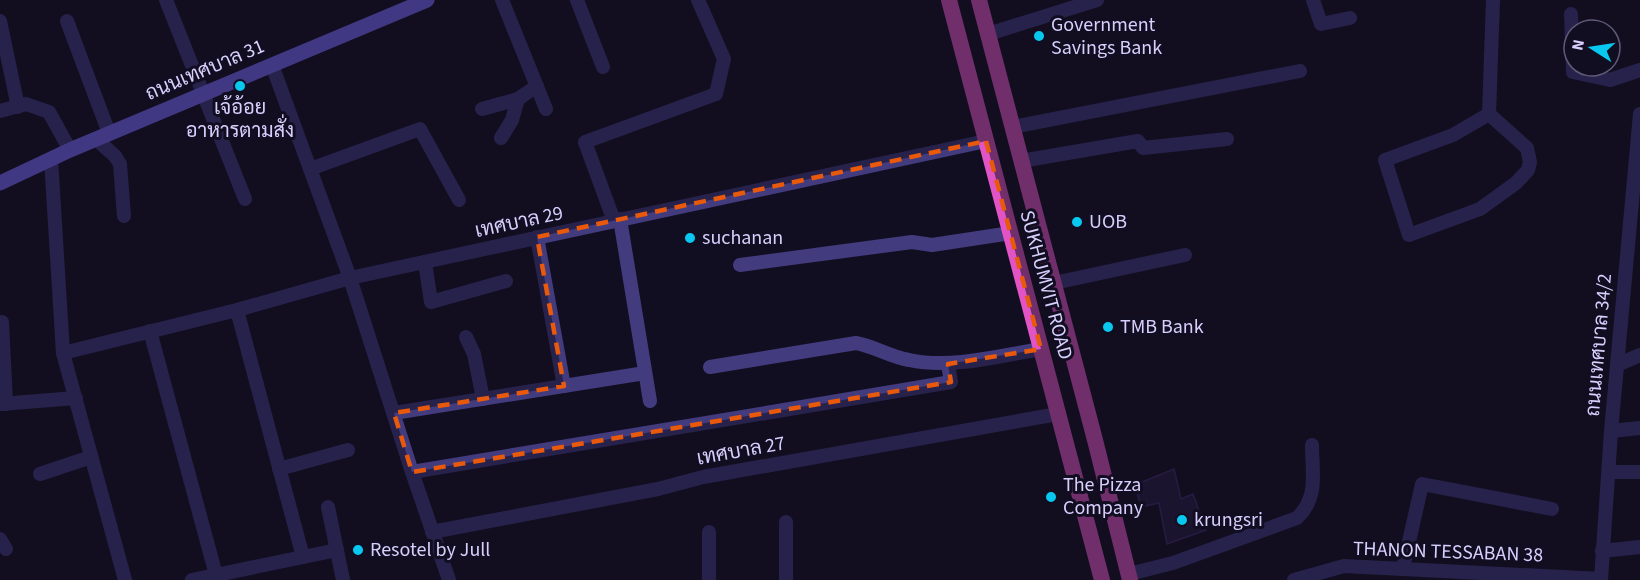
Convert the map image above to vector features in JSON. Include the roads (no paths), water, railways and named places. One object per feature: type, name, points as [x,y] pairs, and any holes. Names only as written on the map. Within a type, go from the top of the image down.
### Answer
[{"type":"highway","name":"SUKHUMVIT ROAD","points":[[949,0],[1102,580]]},
{"type":"highway","name":"SUKHUMVIT ROAD","points":[[979,0],[1129,577]]},
{"type":"main road","name":"ถนนเทศบาล 31","points":[[0,183],[102,136],[427,0]]},
{"type":"street","points":[[166,0],[245,199]]},
{"type":"street","points":[[502,0],[546,109]]},
{"type":"street","points":[[577,0],[603,67]]},
{"type":"street","points":[[650,402],[617,220],[585,142],[716,94],[724,59],[698,0]]},
{"type":"street","points":[[988,34],[1096,0]]},
{"type":"street","points":[[1313,0],[1321,24],[1350,18]]},
{"type":"street","points":[[1489,114],[1493,0]]},
{"type":"street","points":[[1571,14],[1573,72],[1610,80],[1640,70]]},
{"type":"street","points":[[0,21],[18,107]]},
{"type":"street","points":[[67,21],[102,136],[120,164],[124,216]]},
{"type":"street","points":[[272,65],[350,278],[449,580]]},
{"type":"street","points":[[1012,127],[1300,71]]},
{"type":"street","points":[[483,109],[518,99],[537,86]]},
{"type":"street","points":[[501,138],[512,120],[518,99]]},
{"type":"street","points":[[0,111],[26,104],[49,112],[70,150]]},
{"type":"street","points":[[1489,114],[1527,148],[1530,162],[1528,170],[1516,183],[1480,209],[1409,235],[1385,160],[1453,135],[1489,114]]},
{"type":"street","name":"ถนนเทศบาล 34/2","points":[[1601,579],[1611,431],[1640,114]]},
{"type":"street","points":[[310,169],[420,129],[459,200]]},
{"type":"street","points":[[1021,160],[1138,141],[1143,148],[1227,139]]},
{"type":"street","name":"เทศบาล 29","points":[[63,354],[237,310],[350,278],[986,141]]},
{"type":"street","points":[[51,159],[63,354],[125,580]]},
{"type":"street","points":[[740,265],[912,242],[932,245],[1011,233]]},
{"type":"street","points":[[537,237],[564,386]]},
{"type":"street","points":[[1054,283],[1185,255]]},
{"type":"street","points":[[425,262],[431,302],[506,281]]},
{"type":"street","points":[[237,310],[303,557]]},
{"type":"street","points":[[2,322],[3,404],[75,398]]},
{"type":"street","points":[[150,331],[216,575]]},
{"type":"street","points":[[466,337],[474,354],[483,399]]},
{"type":"street","points":[[710,366],[856,343],[869,345],[909,360],[948,364],[1041,349]]},
{"type":"street","points":[[1617,365],[1640,354]]},
{"type":"street","points":[[412,472],[951,382],[948,364]]},
{"type":"street","points":[[394,413],[645,373]]},
{"type":"street","name":"เทศบาล 27","points":[[432,532],[658,489],[703,477],[1059,414]]},
{"type":"street","points":[[1611,431],[1640,428]]},
{"type":"street","points":[[1129,577],[1298,518],[1307,509],[1313,492],[1312,445]]},
{"type":"street","points":[[279,469],[348,450]]},
{"type":"street","points":[[40,474],[91,457]]},
{"type":"street","points":[[1609,472],[1640,472]]},
{"type":"street","points":[[1403,568],[1422,484],[1552,509]]},
{"type":"street","points":[[328,507],[343,580]]},
{"type":"street","points":[[786,522],[786,580]]},
{"type":"street","points":[[708,532],[709,580]]},
{"type":"street","points":[[1602,551],[1640,547]]},
{"type":"street","points":[[192,580],[337,549]]},
{"type":"street","name":"THANON TESSABAN 38","points":[[1294,580],[1344,566],[1370,573],[1403,568],[1601,579]]},
{"type":"place","name":"Government Savings Bank","points":[[1039,36]]},
{"type":"place","name":"เจ้อ้อย อาหารตามสั่ง","points":[[240,86]]},
{"type":"place","name":"UOB","points":[[1077,222]]},
{"type":"place","name":"suchanan","points":[[690,238]]},
{"type":"place","name":"TMB Bank","points":[[1108,327]]},
{"type":"place","name":"The Pizza Company","points":[[1051,497]]},
{"type":"place","name":"krungsri","points":[[1182,520]]},
{"type":"place","name":"Resotel by Jull","points":[[358,550]]}]
